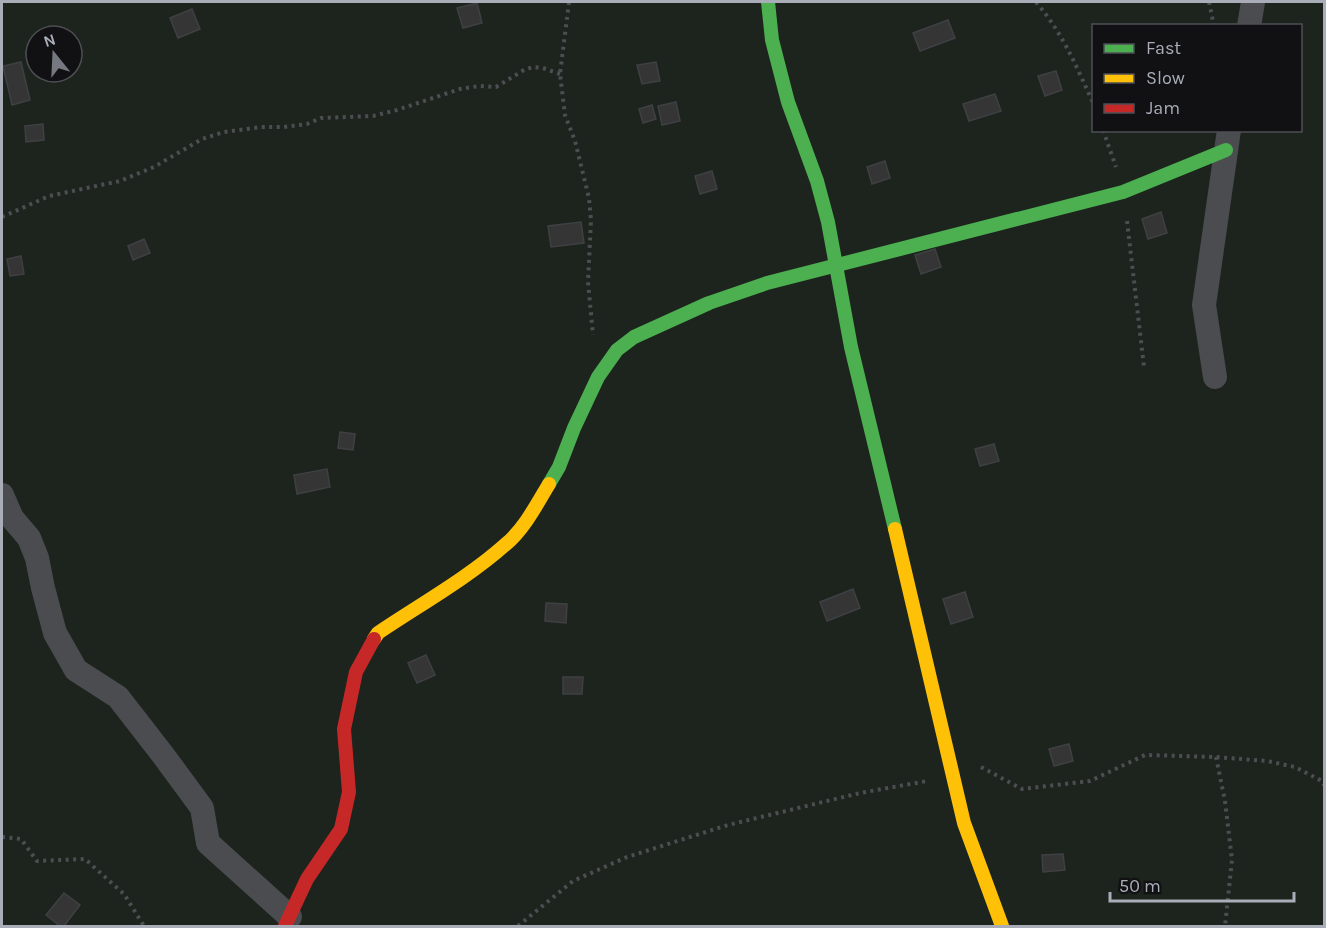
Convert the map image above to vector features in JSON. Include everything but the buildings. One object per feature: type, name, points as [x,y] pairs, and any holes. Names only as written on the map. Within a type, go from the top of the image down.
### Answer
[{"type":"street","points":[[768,2],[772,40],[788,102],[817,181],[828,222],[850,347],[903,560],[964,823],[1002,927]]},
{"type":"street","points":[[1249,24],[1253,2]]},
{"type":"street","points":[[2,495],[12,518],[29,538],[38,558],[55,633],[76,670],[118,697],[202,808],[208,843],[287,922],[307,879],[342,829],[349,792],[344,729],[356,672],[378,633],[508,543],[536,508],[559,467],[598,377],[617,350],[634,337],[709,303],[767,283],[1123,192],[1227,140]]},
{"type":"street","points":[[1215,377],[1204,305],[1227,140]]},
{"type":"path","points":[[569,2],[560,74],[565,115],[575,141],[589,198],[591,220],[588,282],[593,337]]},
{"type":"path","points":[[1036,2],[1051,19],[1069,48],[1092,100]]},
{"type":"path","points":[[1209,2],[1214,24]]},
{"type":"path","points":[[2,217],[49,196],[120,181],[154,167],[202,139],[224,132],[307,124],[321,118],[373,116],[460,88],[496,87],[533,67],[560,74]]},
{"type":"path","points":[[1104,132],[1123,192],[1144,367]]},
{"type":"path","points":[[948,756],[990,771],[1022,789],[1090,781],[1145,755],[1267,761],[1295,767],[1322,781],[1324,785]]},
{"type":"path","points":[[1216,757],[1225,801],[1232,860],[1225,927]]},
{"type":"path","points":[[518,927],[573,881],[627,857],[728,825],[860,793],[953,777]]},
{"type":"path","points":[[2,837],[21,839],[37,861],[85,859],[124,894],[144,927]]},
{"type":"shaded area","points":[[2,2],[1324,2],[1324,926],[2,926]]},
{"type":"traffic: fast","points":[[768,2],[772,40],[788,102],[817,181],[828,222],[851,347],[895,529]]},
{"type":"traffic: fast","points":[[549,484],[559,467],[598,377],[617,350],[634,337],[709,303],[767,283],[1123,192],[1226,150]]},
{"type":"traffic: slow","points":[[374,639],[378,633],[460,579],[513,538],[549,484]]},
{"type":"traffic: slow","points":[[895,529],[964,823],[1002,926]]},
{"type":"traffic: jam","points":[[285,926],[307,879],[341,829],[349,792],[344,729],[356,672],[374,639]]}]
